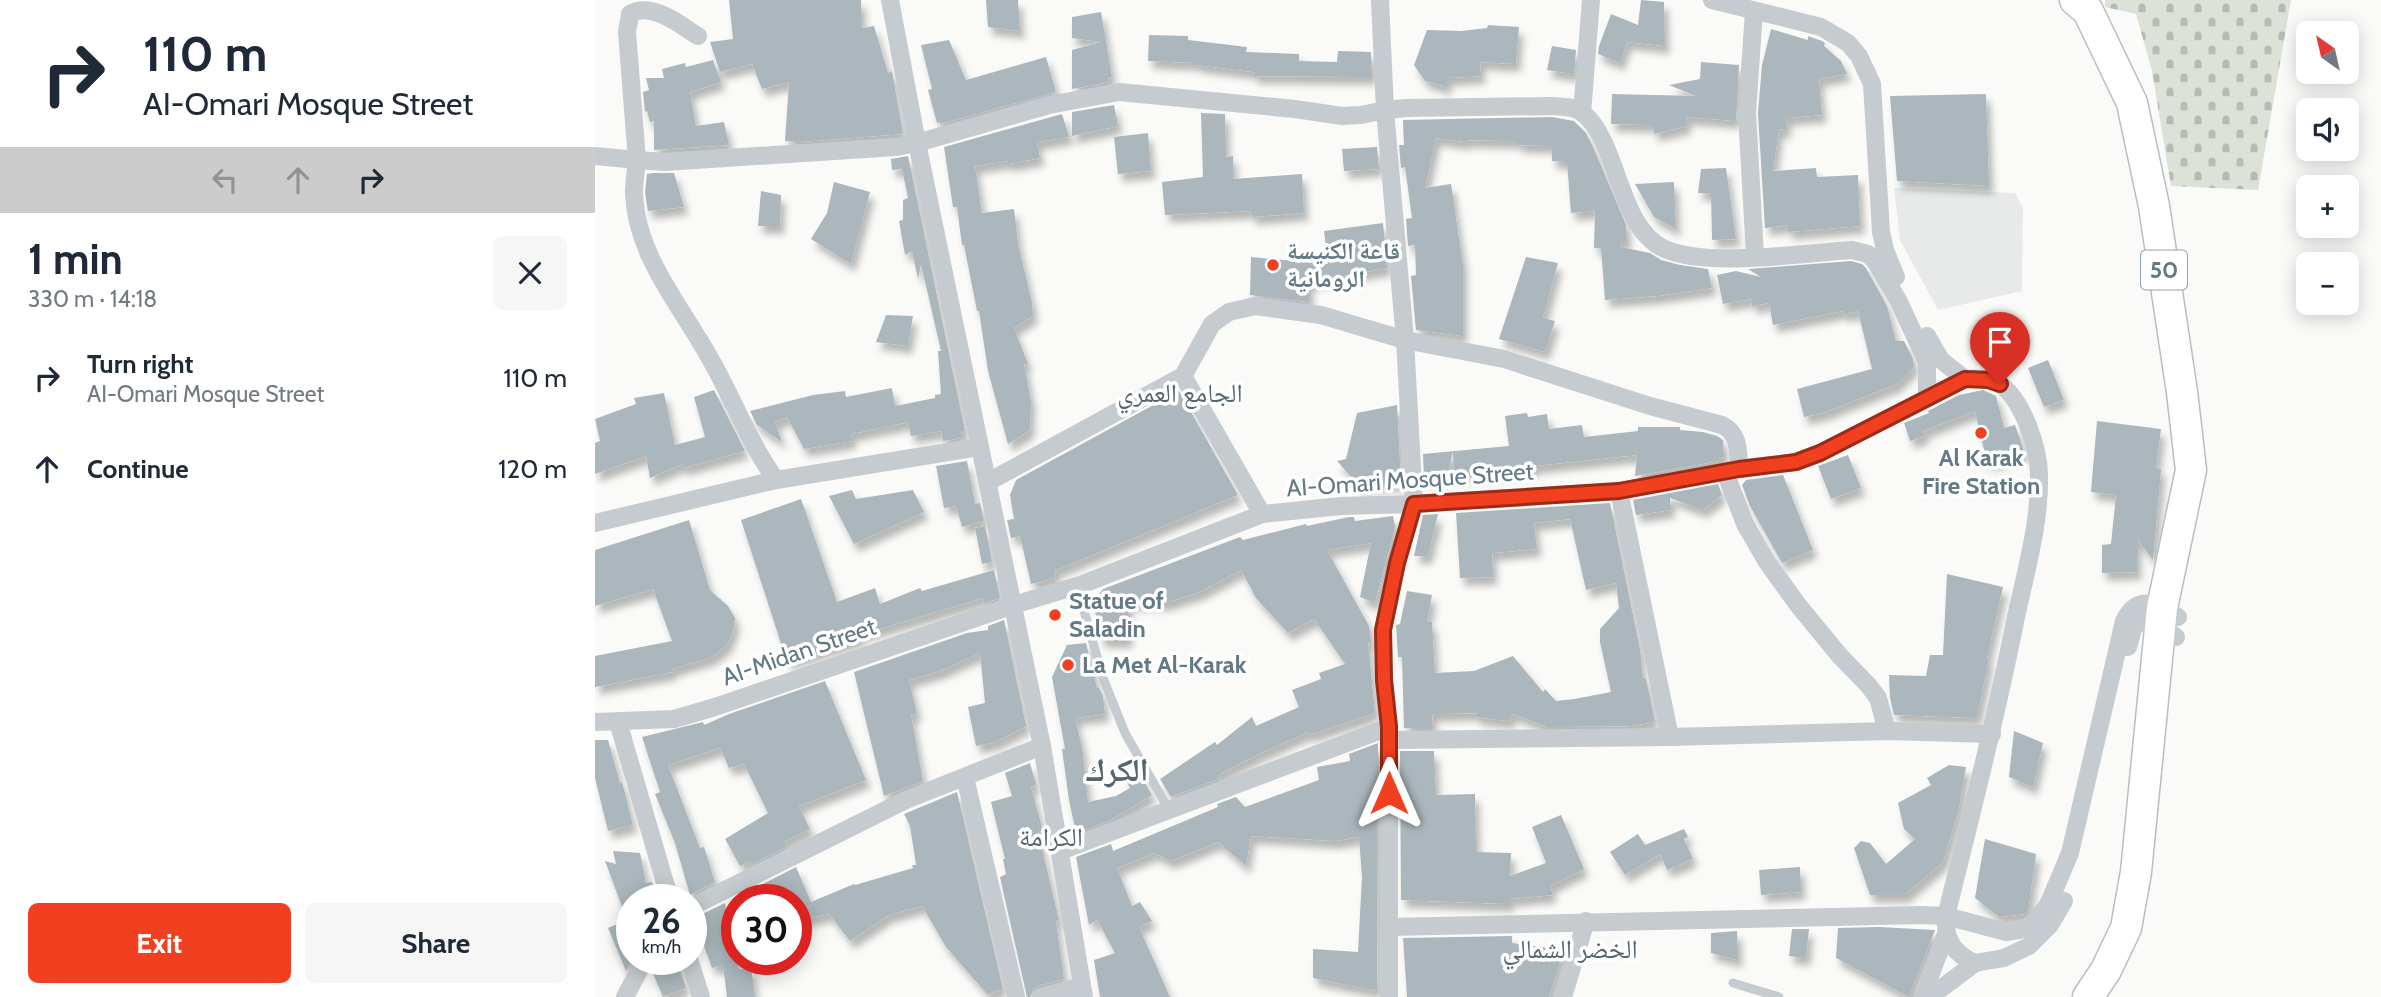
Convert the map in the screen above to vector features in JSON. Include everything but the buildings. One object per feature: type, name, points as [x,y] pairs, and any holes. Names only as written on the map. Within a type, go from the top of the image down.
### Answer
[{"type":"main road","name":"50","points":[[2084,4],[2131,103],[2154,206],[2191,470],[2178,537],[2182,593],[2169,622],[2136,872],[2126,928],[2106,970],[2088,997]]},
{"type":"main road","name":"50","points":[[2107,997],[2124,976],[2137,948],[2146,919],[2155,865],[2169,622]]},
{"type":"street","points":[[890,0],[1042,746],[1083,992],[1041,997]]},
{"type":"street","points":[[1380,0],[1385,110],[1405,340],[1414,504],[1397,563],[1383,630],[1389,734],[1389,997]]},
{"type":"street","points":[[1582,113],[1591,0]]},
{"type":"street","points":[[1712,0],[1821,27],[1848,43],[1867,68],[1872,84],[1881,232],[1877,252],[1882,271],[1919,342],[1928,369],[1927,398]]},
{"type":"street","points":[[698,36],[656,12],[644,9],[630,14],[627,32],[636,160],[636,212],[649,254],[712,360],[776,480]]},
{"type":"street","points":[[1754,11],[1747,113],[1755,256]]},
{"type":"street","points":[[595,156],[665,162],[855,151],[917,143],[1049,105],[1119,92],[1342,116],[1385,110],[1552,106],[1574,108],[1582,113],[1598,134],[1632,214],[1653,242],[1680,253],[1717,259],[1851,250],[1877,252],[1897,279],[1937,355],[1965,379],[1988,380],[2000,384],[2009,395],[2030,430],[2039,473],[2039,494],[2030,551],[1991,734],[1946,925],[1922,997]]},
{"type":"street","points":[[988,482],[1183,376],[1212,324],[1221,316],[1239,308],[1255,306],[1321,315],[1405,340],[1503,359],[1650,407],[1730,429],[1734,435],[1732,471],[1745,524],[1767,562],[1814,625],[1878,698],[1887,731]]},
{"type":"street","points":[[1183,376],[1262,514]]},
{"type":"street","name":"AI-Omari Mosque Street","points":[[1014,605],[1077,586],[1262,514],[1341,506],[1619,491],[1796,462],[1820,453],[1965,379]]},
{"type":"street","points":[[595,523],[776,480],[979,447]]},
{"type":"street","points":[[1619,491],[1670,737]]},
{"type":"street","points":[[1389,927],[1585,921],[1946,925],[2006,932],[2019,930],[2031,925],[2048,905],[2070,853],[2127,614],[2139,605],[2155,604],[2169,622]]},
{"type":"street","name":"AI-Midan Street","points":[[595,722],[674,719],[1014,605]]},
{"type":"street","points":[[1930,997],[1975,963],[2016,953],[2041,937],[2050,925],[2077,868],[2132,631],[2134,626],[2142,621],[2169,622]]},
{"type":"street","points":[[618,722],[665,884]]},
{"type":"street","points":[[1060,850],[1389,734],[1670,737],[1887,731],[1991,734]]},
{"type":"street","points":[[707,899],[906,800],[1042,746]]},
{"type":"street","points":[[965,777],[1016,997]]},
{"type":"street","points":[[1563,997],[1585,921]]},
{"type":"street","points":[[1946,925],[1955,950],[1963,958],[1975,963]]},
{"type":"street","points":[[2016,953],[2019,930]]},
{"type":"street","points":[[625,997],[637,975]]},
{"type":"street","points":[[694,975],[701,997]]},
{"type":"lane","points":[[1077,586],[1103,678],[1125,733],[1169,810]]},
{"type":"lane","points":[[1733,983],[1779,997]]},
{"type":"shaded area","points":[[1894,188],[2015,193],[2023,208],[2022,291],[1938,310],[1900,240]]},
{"type":"green space","points":[[2105,0],[2291,0],[2258,190],[2171,186],[2152,71],[2136,14],[2105,7]]},
{"type":"place","name":"قاعة الكنيسة الرومانية","points":[[1273,265]]},
{"type":"place","name":"Al Karak Fire Station","points":[[1981,433]]},
{"type":"place","name":"Statue of Saladin","points":[[1055,615]]},
{"type":"place","name":"La Met Al-Karak","points":[[1068,665]]},
{"type":"district","name":"الجامع العمري","points":[[1180,393]]},
{"type":"district","name":"الكرك","points":[[1117,770]]},
{"type":"district","name":"الكرامة","points":[[1051,837]]},
{"type":"district","name":"الخضر الشمالي","points":[[1570,949]]},
{"type":"route","points":[[1389,793],[1389,727],[1383,630],[1389,594],[1414,504],[1619,491],[1739,469],[1796,462],[1820,453],[1965,379],[1976,378],[2000,384]]}]
